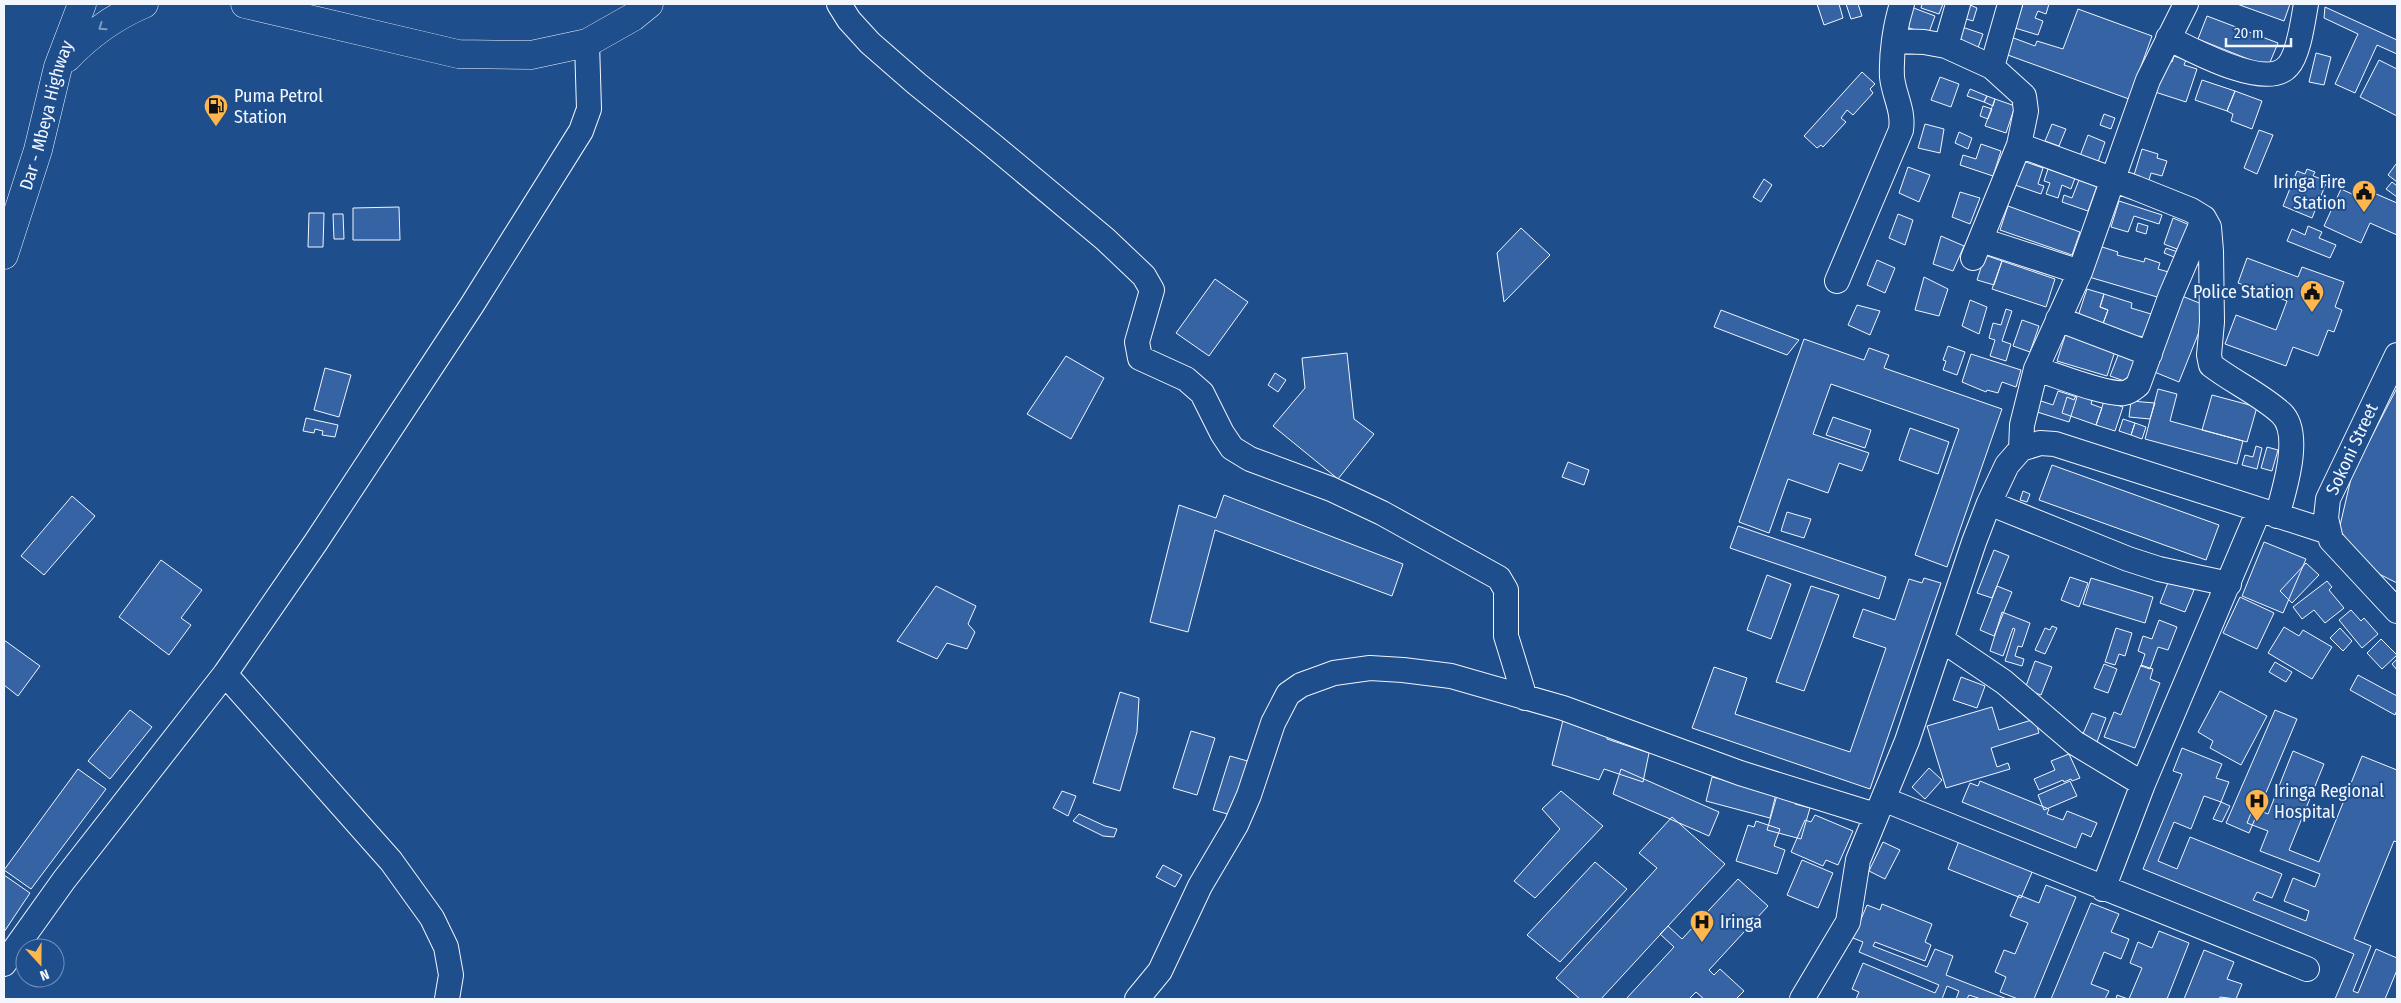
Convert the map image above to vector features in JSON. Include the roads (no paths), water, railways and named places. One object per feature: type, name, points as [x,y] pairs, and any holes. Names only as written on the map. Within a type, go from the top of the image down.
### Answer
[{"type":"highway","name":"Dar - Mbeya Highway","points":[[4,255],[38,150],[58,67],[82,4]]},
{"type":"highway","points":[[58,67],[86,38],[102,26],[122,13],[144,4]]},
{"type":"highway","points":[[253,4],[458,54],[531,55],[587,43],[633,17],[649,4]]},
{"type":"street","points":[[839,4],[849,20],[870,43],[1105,240],[1144,276],[1152,290],[1137,342],[1140,358],[1186,379],[1202,393],[1222,433],[1232,448],[1250,459],[1331,488],[1382,513],[1499,578],[1506,590],[1506,636],[1525,698]]},
{"type":"street","points":[[1837,281],[1901,130],[1903,119],[1892,77],[1895,41],[1902,4]]},
{"type":"street","points":[[1946,46],[1958,4]]},
{"type":"street","points":[[1992,67],[2010,4]]},
{"type":"street","points":[[2021,449],[2022,425],[2036,369],[2080,272],[2148,80],[2186,4]]},
{"type":"street","points":[[2168,38],[2230,66],[2258,73],[2278,74],[2288,66],[2294,56],[2306,4]]},
{"type":"street","points":[[1895,41],[1924,42],[1946,46],[1992,67],[2024,96],[2026,111],[2019,145],[1977,249],[2080,272]]},
{"type":"street","points":[[4,964],[70,872],[225,674],[316,542],[472,305],[581,131],[588,109],[587,43]]},
{"type":"street","points":[[2019,145],[2191,210],[2204,218],[2209,227],[2211,251],[2212,313],[2209,354],[2211,365],[2282,414],[2290,426],[2290,456],[2286,484],[2229,584],[2143,784],[2103,889]]},
{"type":"street","points":[[2036,369],[2100,390],[2122,393],[2130,392],[2138,385],[2171,295],[2204,218]]},
{"type":"street","points":[[2058,319],[2150,354]]},
{"type":"street","name":"Sokoni Street","points":[[2397,355],[2328,499],[2326,518],[2331,540],[2397,611]]},
{"type":"street","points":[[1802,999],[1848,922],[1858,860],[1907,741],[1974,542],[2007,465],[2021,449],[2040,443],[2055,444],[2179,482],[2329,532]]},
{"type":"street","points":[[1989,504],[2128,559],[2159,569],[2229,584]]},
{"type":"street","points":[[1942,640],[2010,687],[2075,743],[2143,784]]},
{"type":"street","points":[[1137,999],[1160,971],[1200,886],[1236,825],[1249,795],[1273,723],[1288,694],[1301,684],[1334,672],[1370,668],[1451,676],[1563,708],[1740,773],[1879,807],[2103,889],[2307,969]]},
{"type":"street","points":[[225,674],[391,861],[432,918],[446,947],[451,975],[447,999]]},
{"type":"place","name":"Puma Petrol Station","points":[[216,127]]},
{"type":"place","name":"Iringa Fire Station","points":[[2364,213]]},
{"type":"place","name":"Police Station","points":[[2312,313]]},
{"type":"place","name":"Iringa Regional Hospital","points":[[2257,822]]},
{"type":"place","name":"Iringa","points":[[1702,943]]}]
